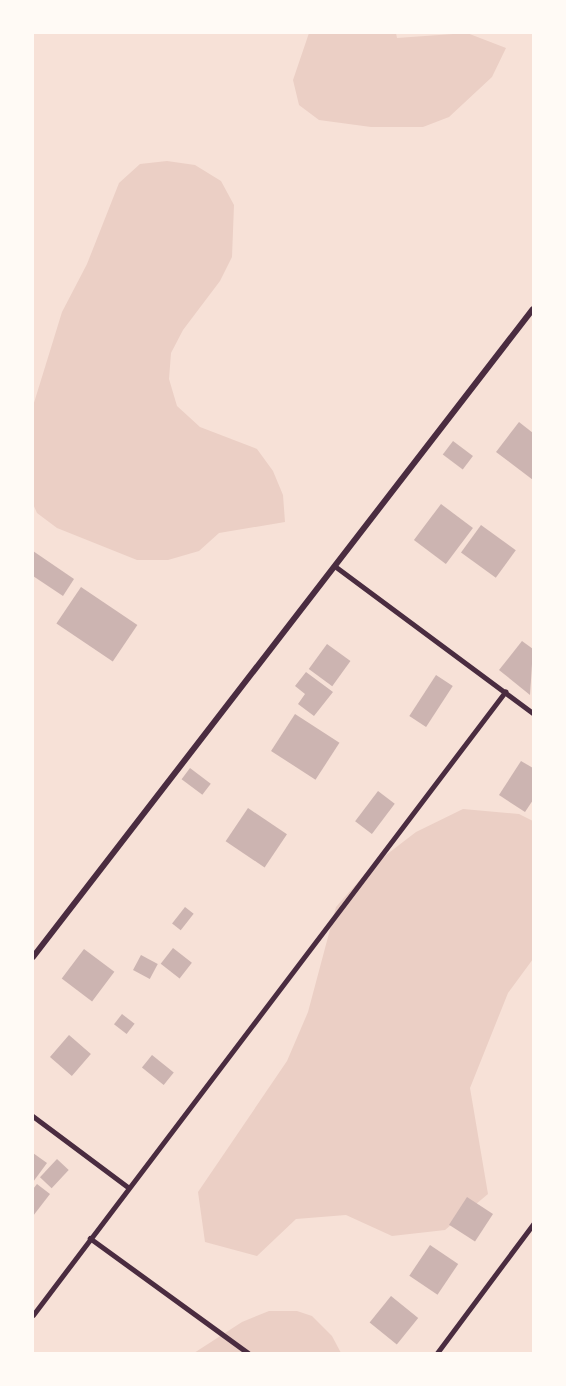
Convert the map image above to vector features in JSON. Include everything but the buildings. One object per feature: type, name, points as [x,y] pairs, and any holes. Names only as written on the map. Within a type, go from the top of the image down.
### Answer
[{"type":"street","points":[[33,957],[533,309]]},
{"type":"lane","points":[[335,566],[533,713]]},
{"type":"lane","points":[[33,1315],[505,692]]},
{"type":"lane","points":[[33,1116],[128,1187]]},
{"type":"lane","points":[[437,1353],[533,1224]]},
{"type":"lane","points":[[90,1238],[248,1353]]},
{"type":"shaded area","points":[[309,33],[396,33],[397,38],[467,33],[506,48],[492,77],[449,117],[423,127],[371,127],[319,120],[299,105],[293,80]]},
{"type":"shaded area","points":[[167,161],[195,165],[221,181],[234,205],[232,257],[220,281],[183,330],[171,353],[169,379],[177,406],[200,427],[257,449],[273,471],[283,495],[285,522],[219,533],[199,551],[168,560],[137,560],[57,528],[37,513],[33,504],[33,406],[62,312],[87,264],[119,183],[140,164]]},
{"type":"shaded area","points":[[463,809],[519,814],[533,821],[533,959],[508,993],[470,1088],[488,1194],[445,1230],[392,1236],[346,1215],[296,1219],[257,1256],[205,1242],[198,1192],[287,1061],[308,1012],[336,907],[373,865],[416,832]]},
{"type":"shaded area","points":[[269,1311],[297,1311],[312,1316],[332,1336],[341,1353],[194,1353],[242,1322]]}]
